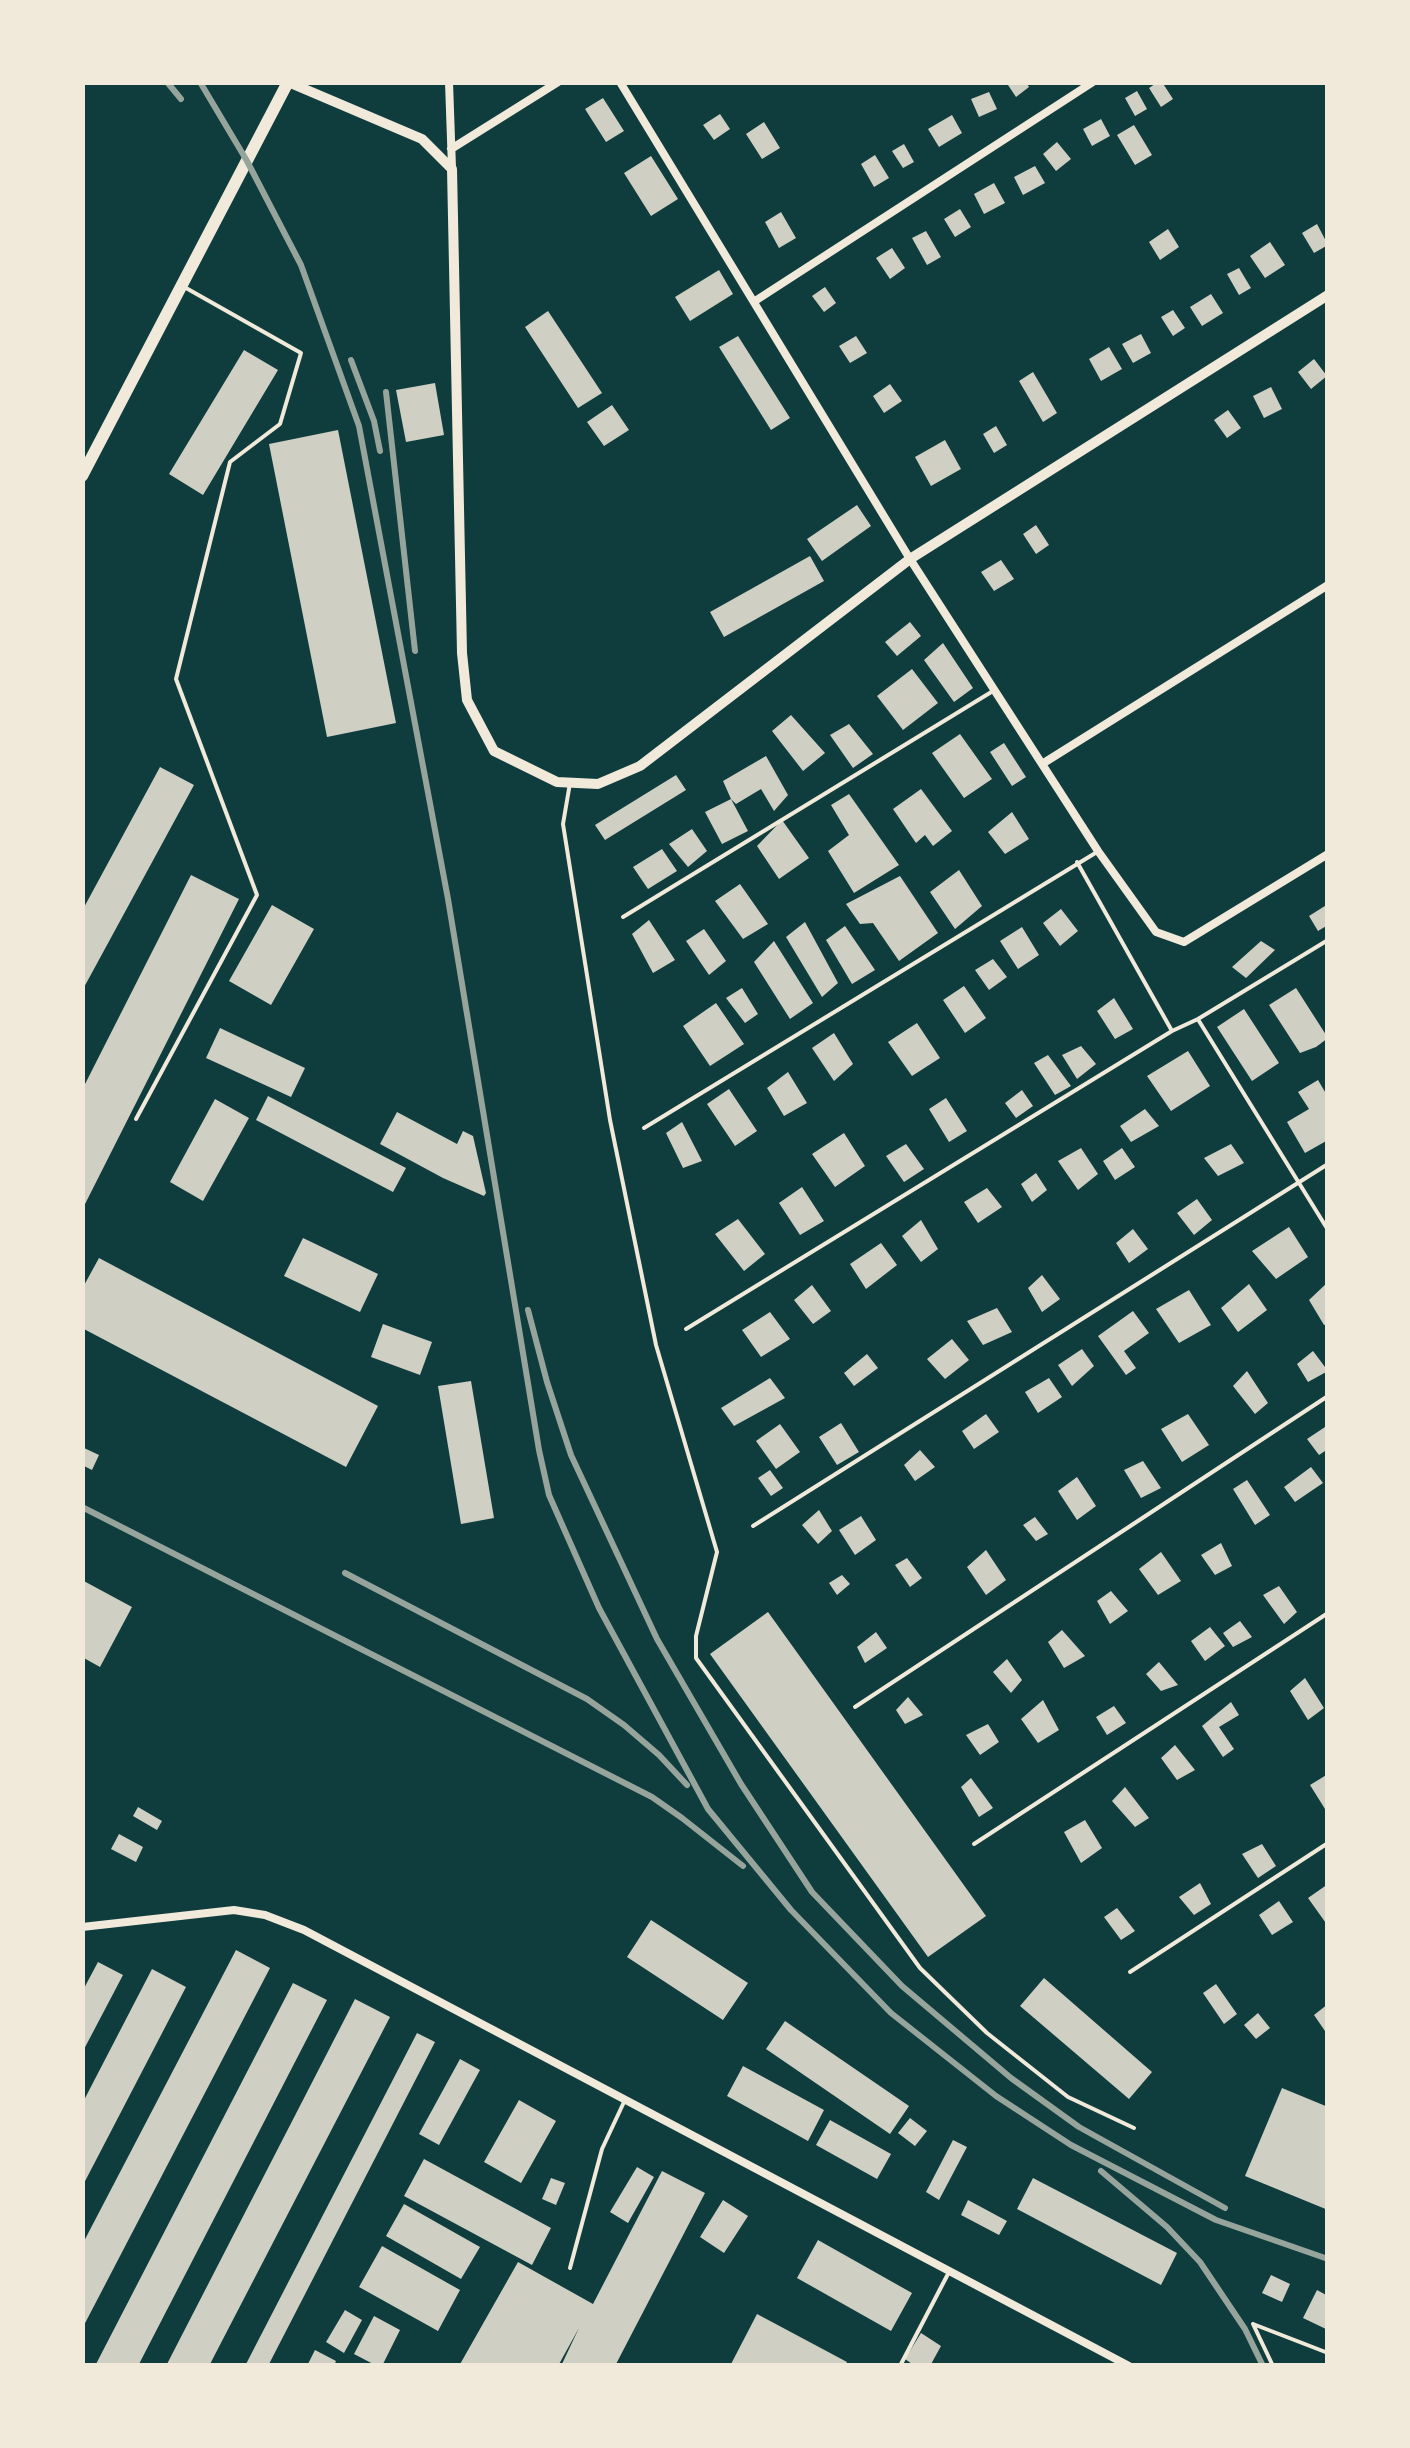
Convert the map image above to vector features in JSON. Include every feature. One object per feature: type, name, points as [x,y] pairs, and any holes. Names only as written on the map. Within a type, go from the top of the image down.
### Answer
[{"type":"main road","points":[[82,476],[288,83]]},
{"type":"street","points":[[449,82],[462,653],[467,700],[494,751],[557,782],[598,784],[640,766],[910,559],[1328,295]]},
{"type":"street","points":[[451,148],[558,82]]},
{"type":"street","points":[[620,82],[910,559],[1098,851],[1156,932],[1184,942],[1328,854]]},
{"type":"street","points":[[755,301],[1094,82]]},
{"type":"street","points":[[288,83],[422,138],[452,169]]},
{"type":"street","points":[[1042,764],[1328,585]]},
{"type":"street","points":[[82,1926],[234,1910],[265,1915],[304,1930],[1129,2366]]},
{"type":"lane","points":[[136,1118],[257,895],[176,679],[230,462],[280,424],[301,352],[182,286]]},
{"type":"lane","points":[[623,916],[994,691]]},
{"type":"lane","points":[[570,783],[562,824],[610,1120],[656,1345],[718,1552],[696,1636],[696,1658],[920,1968],[987,2033],[1068,2097],[1134,2128]]},
{"type":"lane","points":[[644,1128],[1098,851]]},
{"type":"lane","points":[[1077,862],[1172,1031]]},
{"type":"lane","points":[[686,1329],[1172,1031],[1328,940]]},
{"type":"lane","points":[[1198,1019],[1328,1230]]},
{"type":"lane","points":[[753,1526],[1328,1164]]},
{"type":"lane","points":[[855,1708],[1328,1396]]},
{"type":"lane","points":[[974,1844],[1328,1613]]},
{"type":"lane","points":[[1130,1972],[1328,1843]]},
{"type":"lane","points":[[570,2268],[602,2149],[625,2100]]},
{"type":"lane","points":[[900,2366],[950,2271]]},
{"type":"lane","points":[[1273,2366],[1253,2324],[1328,2353]]},
{"type":"building","points":[[1006,82],[1026,82],[1029,87],[1016,97]]},
{"type":"building","points":[[1158,82],[1173,99],[1161,107],[1149,88]]},
{"type":"building","points":[[1137,91],[1147,109],[1135,116],[1125,98]]},
{"type":"building","points":[[989,92],[997,109],[979,117],[971,99]]},
{"type":"building","points":[[603,98],[624,131],[606,142],[585,109]]},
{"type":"building","points":[[720,114],[730,129],[714,140],[703,125]]},
{"type":"building","points":[[952,115],[962,133],[939,147],[928,129]]},
{"type":"building","points":[[1101,119],[1110,136],[1092,146],[1083,129]]},
{"type":"building","points":[[764,122],[780,148],[762,159],[746,134]]},
{"type":"building","points":[[1134,125],[1152,155],[1135,165],[1117,135]]},
{"type":"building","points":[[1057,142],[1071,159],[1056,171],[1043,154]]},
{"type":"building","points":[[904,144],[914,162],[903,168],[892,151]]},
{"type":"building","points":[[875,155],[889,178],[874,187],[861,164]]},
{"type":"building","points":[[651,156],[678,199],[651,216],[624,173]]},
{"type":"building","points":[[1035,166],[1045,183],[1023,195],[1014,177]]},
{"type":"building","points":[[994,183],[1005,203],[984,214],[974,194]]},
{"type":"building","points":[[960,209],[971,227],[955,237],[944,219]]},
{"type":"building","points":[[781,212],[796,238],[779,248],[765,222]]},
{"type":"building","points":[[1317,224],[1328,245],[1314,253],[1302,233]]},
{"type":"building","points":[[1168,229],[1179,247],[1160,260],[1149,242]]},
{"type":"building","points":[[926,231],[941,257],[927,265],[912,238]]},
{"type":"building","points":[[1270,242],[1285,265],[1265,278],[1250,256]]},
{"type":"building","points":[[892,248],[905,268],[890,279],[876,258]]},
{"type":"building","points":[[1239,268],[1251,288],[1239,295],[1227,274]]},
{"type":"building","points":[[719,270],[733,294],[690,321],[675,297]]},
{"type":"building","points":[[825,287],[836,303],[824,312],[812,296]]},
{"type":"building","points":[[1211,294],[1223,313],[1202,326],[1190,307]]},
{"type":"building","points":[[1173,310],[1185,328],[1173,336],[1161,317]]},
{"type":"building","points":[[548,311],[602,393],[578,408],[525,327]]},
{"type":"building","points":[[1141,334],[1151,353],[1133,363],[1122,344]]},
{"type":"building","points":[[738,336],[790,418],[771,430],[719,347]]},
{"type":"building","points":[[856,336],[867,353],[850,363],[839,346]]},
{"type":"building","points":[[1109,347],[1122,369],[1101,381],[1089,359]]},
{"type":"building","points":[[244,350],[278,370],[203,495],[169,474]]},
{"type":"building","points":[[1314,359],[1327,376],[1311,389],[1298,372]]},
{"type":"building","points":[[1033,372],[1057,413],[1043,422],[1019,381]]},
{"type":"building","points":[[435,383],[444,435],[406,442],[396,390]]},
{"type":"building","points":[[890,384],[902,401],[884,413],[873,396]]},
{"type":"building","points":[[1271,387],[1282,409],[1264,418],[1253,396]]},
{"type":"building","points":[[612,405],[629,430],[604,446],[587,422]]},
{"type":"building","points":[[1228,410],[1241,428],[1227,438],[1214,420]]},
{"type":"building","points":[[996,426],[1007,445],[994,453],[983,434]]},
{"type":"building","points":[[338,430],[396,723],[327,737],[269,444]]},
{"type":"building","points":[[945,440],[961,469],[931,486],[915,457]]},
{"type":"building","points":[[857,505],[871,526],[822,561],[807,539]]},
{"type":"building","points":[[1036,525],[1049,545],[1036,554],[1023,534]]},
{"type":"building","points":[[810,556],[824,581],[724,637],[710,612]]},
{"type":"building","points":[[1001,560],[1014,579],[994,591],[981,572]]},
{"type":"building","points":[[910,622],[921,636],[897,656],[885,642]]},
{"type":"building","points":[[943,643],[973,688],[954,702],[924,660]]},
{"type":"building","points":[[912,669],[938,703],[903,730],[877,696]]},
{"type":"building","points":[[791,715],[825,753],[803,771],[772,731]]},
{"type":"building","points":[[849,724],[873,754],[853,768],[830,735]]},
{"type":"building","points":[[960,734],[992,779],[964,798],[932,753]]},
{"type":"building","points":[[1004,743],[1026,777],[1012,786],[990,752]]},
{"type":"building","points":[[766,756],[788,795],[774,811],[761,789],[736,804],[723,781]]},
{"type":"building","points":[[160,767],[194,785],[82,991],[82,911]]},
{"type":"building","points":[[676,775],[686,790],[605,840],[595,825]]},
{"type":"building","points":[[921,789],[952,831],[933,846],[925,835],[916,843],[893,809]]},
{"type":"building","points":[[849,794],[899,865],[854,893],[828,851],[849,835],[831,805]]},
{"type":"building","points":[[731,799],[748,831],[722,844],[705,812]]},
{"type":"building","points":[[1012,812],[1029,839],[1005,854],[988,832]]},
{"type":"building","points":[[782,820],[809,858],[779,879],[757,846]]},
{"type":"building","points":[[692,829],[707,851],[688,867],[669,844]]},
{"type":"building","points":[[662,849],[677,871],[648,889],[633,867]]},
{"type":"building","points":[[959,870],[982,906],[955,929],[930,892]]},
{"type":"building","points":[[191,875],[239,899],[82,1210],[82,1090]]},
{"type":"building","points":[[900,876],[938,933],[899,961],[873,923],[860,924],[846,904]]},
{"type":"building","points":[[740,884],[768,924],[743,939],[715,901]]},
{"type":"building","points":[[1328,904],[1328,925],[1318,931],[1309,916]]},
{"type":"building","points":[[272,905],[314,929],[271,1005],[229,981]]},
{"type":"building","points":[[1061,909],[1078,931],[1060,946],[1043,923]]},
{"type":"building","points":[[649,920],[675,960],[653,973],[632,934]]},
{"type":"building","points":[[805,922],[838,983],[822,997],[786,937]]},
{"type":"building","points":[[845,926],[875,970],[852,984],[826,940]]},
{"type":"building","points":[[1022,927],[1039,955],[1018,969],[1000,941]]},
{"type":"building","points":[[704,929],[726,961],[709,975],[686,941]]},
{"type":"building","points":[[774,941],[813,1003],[790,1019],[754,962]]},
{"type":"building","points":[[1261,941],[1275,950],[1246,978],[1232,967]]},
{"type":"building","points":[[993,959],[1007,977],[989,990],[975,970]]},
{"type":"building","points":[[964,986],[986,1018],[965,1033],[943,1000]]},
{"type":"building","points":[[742,988],[758,1014],[745,1023],[726,998]]},
{"type":"building","points":[[1296,988],[1328,1038],[1300,1053],[1269,1005]]},
{"type":"building","points":[[1114,998],[1133,1029],[1115,1039],[1097,1011]]},
{"type":"building","points":[[716,1003],[744,1044],[710,1066],[683,1026]]},
{"type":"building","points":[[1244,1009],[1279,1063],[1252,1081],[1217,1027]]},
{"type":"building","points":[[917,1023],[940,1058],[912,1076],[888,1042]]},
{"type":"building","points":[[220,1028],[305,1068],[291,1097],[206,1058]]},
{"type":"building","points":[[834,1033],[853,1064],[834,1081],[812,1048]]},
{"type":"building","points":[[1081,1046],[1096,1064],[1077,1079],[1062,1055]]},
{"type":"building","points":[[1188,1051],[1210,1086],[1171,1111],[1147,1076]]},
{"type":"building","points":[[1048,1055],[1071,1086],[1055,1095],[1034,1063]]},
{"type":"building","points":[[788,1072],[807,1103],[784,1116],[767,1088]]},
{"type":"building","points":[[1318,1080],[1328,1097],[1328,1140],[1305,1153],[1287,1122],[1309,1109],[1298,1092]]},
{"type":"building","points":[[729,1089],[757,1131],[735,1146],[707,1104]]},
{"type":"building","points":[[1022,1090],[1033,1106],[1016,1118],[1005,1103]]},
{"type":"building","points":[[268,1096],[406,1168],[393,1192],[256,1120]]},
{"type":"building","points":[[946,1098],[967,1131],[949,1142],[929,1109]]},
{"type":"building","points":[[215,1099],[249,1118],[203,1201],[170,1182]]},
{"type":"building","points":[[1145,1109],[1159,1126],[1131,1142],[1120,1126]]},
{"type":"building","points":[[397,1112],[457,1144],[463,1131],[473,1136],[484,1196],[380,1144]]},
{"type":"building","points":[[682,1122],[702,1161],[683,1168],[666,1133]]},
{"type":"building","points":[[844,1133],[865,1166],[835,1187],[812,1154]]},
{"type":"building","points":[[906,1144],[924,1169],[904,1182],[886,1156]]},
{"type":"building","points":[[1231,1144],[1244,1163],[1218,1176],[1204,1158]]},
{"type":"building","points":[[1081,1148],[1098,1174],[1078,1190],[1058,1161]]},
{"type":"building","points":[[1122,1148],[1135,1167],[1115,1180],[1103,1161]]},
{"type":"building","points":[[1036,1173],[1047,1190],[1032,1202],[1021,1184]]},
{"type":"building","points":[[802,1187],[824,1221],[800,1235],[779,1203]]},
{"type":"building","points":[[987,1188],[1002,1207],[978,1223],[964,1202]]},
{"type":"building","points":[[1197,1199],[1212,1220],[1194,1235],[1177,1213]]},
{"type":"building","points":[[738,1219],[765,1254],[744,1271],[715,1234]]},
{"type":"building","points":[[921,1220],[938,1249],[921,1262],[902,1236]]},
{"type":"building","points":[[1289,1227],[1308,1257],[1276,1279],[1252,1251]]},
{"type":"building","points":[[1133,1229],[1148,1249],[1129,1263],[1116,1243]]},
{"type":"building","points":[[303,1238],[378,1274],[360,1312],[284,1276]]},
{"type":"building","points":[[881,1243],[897,1265],[866,1289],[850,1264]]},
{"type":"building","points":[[99,1258],[378,1406],[346,1467],[82,1328],[82,1289]]},
{"type":"building","points":[[1042,1275],[1060,1299],[1042,1312],[1028,1288]]},
{"type":"building","points":[[1328,1282],[1328,1324],[1324,1325],[1309,1300]]},
{"type":"building","points":[[1249,1284],[1267,1310],[1238,1332],[1221,1308]]},
{"type":"building","points":[[812,1285],[831,1311],[813,1324],[794,1300]]},
{"type":"building","points":[[1189,1290],[1211,1325],[1179,1343],[1156,1309]]},
{"type":"building","points":[[997,1308],[1012,1332],[983,1345],[967,1321]]},
{"type":"building","points":[[1133,1311],[1149,1333],[1124,1351],[1136,1368],[1126,1375],[1098,1336]]},
{"type":"building","points":[[770,1312],[790,1339],[761,1357],[742,1330]]},
{"type":"building","points":[[383,1324],[432,1342],[420,1375],[371,1357]]},
{"type":"building","points":[[952,1339],[969,1360],[945,1379],[927,1359]]},
{"type":"building","points":[[1082,1349],[1094,1366],[1072,1386],[1058,1365]]},
{"type":"building","points":[[1313,1351],[1328,1371],[1308,1382],[1297,1364]]},
{"type":"building","points":[[867,1354],[878,1368],[854,1386],[844,1373]]},
{"type":"building","points":[[1247,1371],[1268,1403],[1255,1414],[1233,1386]]},
{"type":"building","points":[[770,1378],[785,1398],[734,1426],[721,1408]]},
{"type":"building","points":[[1049,1378],[1062,1397],[1038,1413],[1025,1392]]},
{"type":"building","points":[[471,1381],[494,1518],[461,1524],[438,1386]]},
{"type":"building","points":[[986,1414],[999,1432],[974,1449],[962,1431]]},
{"type":"building","points":[[1188,1414],[1209,1445],[1182,1462],[1161,1429]]},
{"type":"building","points":[[841,1423],[859,1452],[837,1465],[819,1437]]},
{"type":"building","points":[[780,1424],[800,1452],[776,1469],[756,1441]]},
{"type":"building","points":[[1328,1425],[1328,1449],[1319,1455],[1307,1439]]},
{"type":"building","points":[[82,1447],[99,1455],[92,1470],[82,1465]]},
{"type":"building","points":[[920,1450],[935,1467],[915,1481],[904,1465]]},
{"type":"building","points":[[1143,1461],[1161,1488],[1141,1498],[1124,1470]]},
{"type":"building","points":[[1311,1467],[1323,1483],[1295,1502],[1284,1487]]},
{"type":"building","points":[[770,1470],[783,1488],[771,1496],[758,1478]]},
{"type":"building","points":[[1077,1477],[1096,1506],[1077,1520],[1058,1491]]},
{"type":"building","points":[[1247,1480],[1270,1515],[1255,1525],[1233,1489]]},
{"type":"building","points":[[819,1510],[832,1531],[818,1544],[802,1525]]},
{"type":"building","points":[[861,1516],[876,1540],[855,1555],[839,1530]]},
{"type":"building","points":[[1035,1517],[1048,1534],[1036,1541],[1023,1525]]},
{"type":"building","points":[[1221,1543],[1232,1566],[1215,1575],[1201,1555]]},
{"type":"building","points":[[986,1550],[1006,1580],[986,1595],[967,1567]]},
{"type":"building","points":[[1161,1552],[1181,1581],[1158,1595],[1139,1569]]},
{"type":"building","points":[[907,1558],[922,1578],[910,1587],[895,1565]]},
{"type":"building","points":[[842,1575],[850,1584],[837,1595],[829,1583]]},
{"type":"building","points":[[82,1580],[132,1607],[100,1667],[82,1657]]},
{"type":"building","points":[[1279,1586],[1297,1612],[1284,1624],[1263,1595]]},
{"type":"building","points":[[1111,1591],[1128,1611],[1110,1624],[1097,1601]]},
{"type":"building","points":[[768,1612],[986,1916],[928,1957],[710,1654]]},
{"type":"building","points":[[1240,1621],[1252,1637],[1233,1647],[1223,1633]]},
{"type":"building","points":[[1210,1627],[1225,1646],[1205,1661],[1191,1641]]},
{"type":"building","points":[[1062,1630],[1085,1656],[1064,1668],[1048,1642]]},
{"type":"building","points":[[876,1632],[887,1648],[865,1663],[857,1647]]},
{"type":"building","points":[[1007,1659],[1022,1680],[1011,1693],[993,1672]]},
{"type":"building","points":[[1159,1662],[1178,1685],[1161,1691],[1146,1674]]},
{"type":"building","points":[[1305,1678],[1324,1708],[1308,1720],[1290,1691]]},
{"type":"building","points":[[908,1697],[923,1715],[905,1724],[896,1710]]},
{"type":"building","points":[[1043,1700],[1059,1730],[1038,1743],[1021,1719]]},
{"type":"building","points":[[1231,1702],[1239,1715],[1219,1727],[1234,1749],[1223,1757],[1202,1726]]},
{"type":"building","points":[[1114,1706],[1126,1723],[1107,1735],[1096,1717]]},
{"type":"building","points":[[988,1724],[999,1742],[980,1755],[966,1735]]},
{"type":"building","points":[[1175,1745],[1195,1770],[1177,1780],[1161,1758]]},
{"type":"building","points":[[1328,1774],[1328,1808],[1325,1809],[1310,1785]]},
{"type":"building","points":[[971,1778],[993,1808],[979,1817],[961,1787]]},
{"type":"building","points":[[1125,1787],[1149,1818],[1135,1827],[1112,1801]]},
{"type":"building","points":[[138,1807],[162,1821],[157,1830],[133,1816]]},
{"type":"building","points":[[1085,1820],[1102,1848],[1081,1863],[1064,1832]]},
{"type":"building","points":[[119,1834],[143,1847],[136,1862],[111,1849]]},
{"type":"building","points":[[1262,1844],[1276,1866],[1258,1878],[1242,1854]]},
{"type":"building","points":[[1200,1883],[1211,1904],[1194,1915],[1179,1897]]},
{"type":"building","points":[[1328,1884],[1328,1926],[1308,1898]]},
{"type":"building","points":[[1279,1901],[1293,1922],[1272,1935],[1259,1915]]},
{"type":"building","points":[[1117,1908],[1135,1931],[1121,1940],[1104,1917]]},
{"type":"building","points":[[651,1920],[748,1983],[723,2020],[627,1957]]},
{"type":"building","points":[[236,1950],[270,1968],[82,2329],[82,2245]]},
{"type":"building","points":[[98,1962],[123,1975],[82,2053],[82,1992]]},
{"type":"building","points":[[152,1969],[186,1987],[82,2187],[82,2104]]},
{"type":"building","points":[[1044,1978],[1152,2072],[1129,2099],[1020,2006]]},
{"type":"building","points":[[293,1983],[327,2000],[138,2366],[95,2366]]},
{"type":"building","points":[[1216,1984],[1237,2014],[1224,2024],[1203,1993]]},
{"type":"building","points":[[355,1999],[390,2017],[209,2366],[166,2366]]},
{"type":"building","points":[[1328,2004],[1328,2029],[1325,2031],[1314,2015]]},
{"type":"building","points":[[1258,2013],[1270,2028],[1256,2039],[1244,2025]]},
{"type":"building","points":[[785,2021],[909,2106],[890,2134],[766,2049]]},
{"type":"building","points":[[417,2033],[435,2042],[268,2366],[245,2366]]},
{"type":"building","points":[[460,2059],[480,2070],[439,2145],[419,2134]]},
{"type":"building","points":[[743,2066],[824,2110],[808,2141],[727,2096]]},
{"type":"building","points":[[1282,2088],[1328,2107],[1328,2210],[1245,2176]]},
{"type":"building","points":[[519,2100],[556,2121],[521,2183],[484,2162]]},
{"type":"building","points":[[910,2118],[927,2131],[915,2146],[898,2133]]},
{"type":"building","points":[[830,2120],[891,2154],[877,2179],[816,2145]]},
{"type":"building","points":[[953,2140],[967,2147],[939,2200],[926,2192]]},
{"type":"building","points":[[424,2159],[551,2228],[532,2265],[404,2196]]},
{"type":"building","points":[[637,2167],[654,2177],[628,2223],[610,2212]]},
{"type":"building","points":[[662,2171],[705,2193],[615,2366],[561,2366],[579,2328],[558,2366],[459,2366],[518,2262],[593,2304]]},
{"type":"building","points":[[551,2178],[565,2183],[556,2205],[542,2199]]},
{"type":"building","points":[[1033,2178],[1177,2253],[1161,2285],[1017,2209]]},
{"type":"building","points":[[723,2200],[748,2216],[724,2253],[700,2237]]},
{"type":"building","points":[[968,2200],[1007,2221],[999,2235],[961,2215]]},
{"type":"building","points":[[404,2204],[480,2247],[461,2279],[386,2236]]},
{"type":"building","points":[[818,2240],[912,2293],[891,2331],[797,2278]]},
{"type":"building","points":[[382,2246],[460,2290],[438,2331],[359,2287]]},
{"type":"building","points":[[1271,2275],[1290,2284],[1282,2302],[1262,2293]]},
{"type":"building","points":[[1317,2290],[1328,2296],[1328,2330],[1303,2318]]},
{"type":"building","points":[[345,2310],[362,2320],[344,2353],[326,2342]]},
{"type":"building","points":[[757,2314],[847,2362],[845,2366],[730,2366]]},
{"type":"building","points":[[374,2316],[400,2330],[382,2366],[354,2354]]},
{"type":"building","points":[[921,2333],[941,2346],[930,2366],[915,2366],[905,2359]]},
{"type":"building","points":[[315,2350],[336,2361],[334,2366],[307,2366]]},
{"type":"railway","points":[[167,82],[181,99]]},
{"type":"railway","points":[[200,82],[301,265],[359,426],[448,899],[539,1450],[549,1495],[599,1608],[708,1809],[791,1910],[891,2013],[996,2096],[1071,2145],[1216,2220],[1328,2259]]},
{"type":"railway","points":[[351,360],[374,421],[380,451]]},
{"type":"railway","points":[[386,392],[415,651]]},
{"type":"railway","points":[[528,1310],[571,1455],[657,1639],[741,1784],[812,1892],[902,1986],[1011,2078],[1079,2127],[1225,2208]]},
{"type":"railway","points":[[82,1507],[652,1797],[743,1866]]},
{"type":"railway","points":[[345,1573],[587,1699],[659,1755],[687,1785]]},
{"type":"railway","points":[[1101,2171],[1167,2227],[1200,2262],[1245,2329],[1263,2366]]}]
